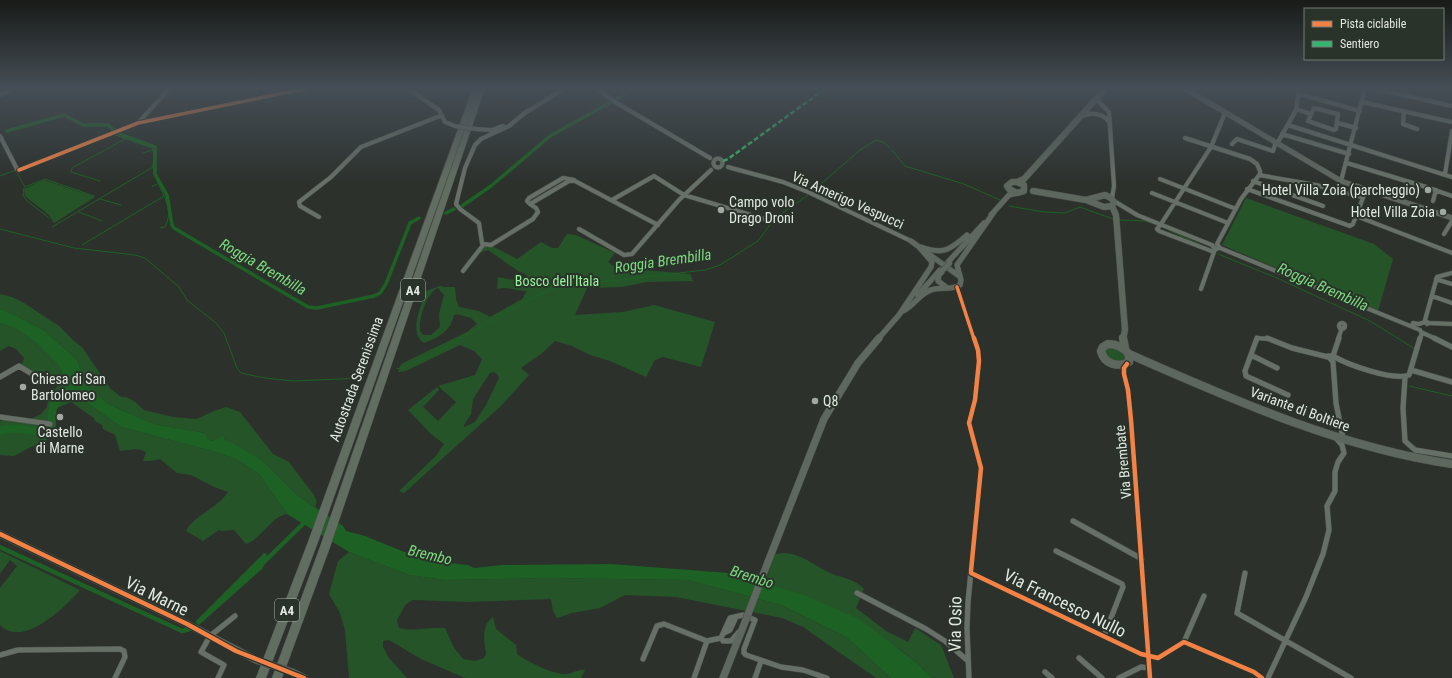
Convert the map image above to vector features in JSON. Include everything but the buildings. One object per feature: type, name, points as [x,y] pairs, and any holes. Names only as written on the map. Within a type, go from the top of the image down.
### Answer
[{"type":"highway","name":"Autostrada Serenissima","points":[[261,678],[313,542],[465,120]]},
{"type":"highway","name":"Autostrada Serenissima","points":[[278,678],[344,493],[471,120]]},
{"type":"main road","points":[[901,313],[907,310],[928,291],[938,288],[957,288],[961,283],[957,268],[959,262],[994,212],[1009,192],[1022,186],[1078,120]]},
{"type":"main road","points":[[1237,120],[1342,181],[1452,219]]},
{"type":"main road","points":[[1009,192],[1007,186],[1009,183],[1062,198],[1096,200],[1116,214]]},
{"type":"main road","points":[[1096,200],[1099,195],[1104,195],[1113,202],[1116,214],[1125,330],[1123,339],[1127,351],[1128,363],[1118,366],[1107,362],[1101,353],[1101,349],[1108,344],[1115,344],[1127,351]]},
{"type":"main road","points":[[1104,207],[1113,202]]},
{"type":"main road","points":[[723,678],[824,419],[839,392],[858,363],[901,313],[994,212]]},
{"type":"main road","points":[[940,261],[940,256],[953,248],[994,212]]},
{"type":"main road","points":[[911,241],[960,277]]},
{"type":"main road","points":[[919,247],[933,251],[946,252]]},
{"type":"main road","points":[[901,313],[903,306],[932,267],[932,262],[919,247]]},
{"type":"main road","points":[[941,271],[938,281],[944,286],[950,288]]},
{"type":"main road","points":[[1115,344],[1123,339]]},
{"type":"main road","name":"Variante di Boltiere","points":[[1127,351],[1144,362],[1165,369],[1263,411],[1333,436],[1402,456],[1452,464]]},
{"type":"main road","name":"Variante di Boltiere","points":[[1128,363],[1144,362]]},
{"type":"main road","name":"Via Marne","points":[[0,534],[187,624],[256,660],[292,672],[304,678]]},
{"type":"street","points":[[138,123],[141,120]]},
{"type":"street","points":[[0,136],[14,159],[18,170],[138,123],[154,120]]},
{"type":"street","points":[[319,217],[300,206],[299,202],[331,177],[359,148],[431,120]]},
{"type":"street","points":[[444,120],[450,125],[492,130],[500,128],[513,120]]},
{"type":"street","points":[[484,244],[482,243],[480,223],[475,218],[457,207],[456,200],[472,149],[479,141],[509,126],[517,120]]},
{"type":"street","name":"Via Amerigo Vespucci","points":[[644,120],[716,163],[783,182],[808,192],[911,241]]},
{"type":"street","points":[[1107,120],[1110,123]]},
{"type":"street","points":[[1109,120],[1113,202],[1121,204],[1137,215],[1212,245],[1216,248]]},
{"type":"street","points":[[1222,120],[1212,146],[1160,225],[1159,231],[1216,248],[1398,322],[1412,326],[1452,325]]},
{"type":"street","points":[[1232,144],[1237,138],[1272,151],[1290,120]]},
{"type":"street","points":[[1309,120],[1308,121],[1311,123],[1334,130],[1336,129],[1338,120]]},
{"type":"street","points":[[1342,181],[1358,120]]},
{"type":"street","points":[[1403,120],[1403,124],[1417,129]]},
{"type":"street","points":[[1441,120],[1452,122]]},
{"type":"street","points":[[1338,123],[1356,128]]},
{"type":"street","points":[[1288,124],[1452,177]]},
{"type":"street","points":[[1445,174],[1446,162],[1451,147],[1452,131]]},
{"type":"street","points":[[1282,134],[1349,154]]},
{"type":"street","points":[[1185,138],[1252,160],[1258,166],[1259,173],[1247,189],[1228,224],[1216,248],[1201,289]]},
{"type":"street","points":[[1446,162],[1452,164]]},
{"type":"street","points":[[579,229],[624,255],[632,254],[684,195],[699,179],[711,170],[716,163]]},
{"type":"street","points":[[1347,163],[1426,187]]},
{"type":"street","points":[[1259,173],[1272,177],[1321,186],[1362,197]]},
{"type":"street","points":[[612,200],[652,176],[684,195],[771,221]]},
{"type":"street","points":[[484,244],[491,245],[533,219],[538,212],[536,208],[527,201],[529,198],[560,179],[567,177],[658,225]]},
{"type":"street","points":[[560,179],[566,183]]},
{"type":"street","points":[[1160,179],[1236,209]]},
{"type":"street","points":[[530,204],[566,183],[572,181],[577,182]]},
{"type":"street","points":[[1253,181],[1322,206]]},
{"type":"street","points":[[1247,189],[1350,226],[1352,226],[1366,190]]},
{"type":"street","points":[[1433,201],[1434,189],[1452,195]]},
{"type":"street","points":[[1104,195],[1113,191]]},
{"type":"street","points":[[1152,193],[1228,224]]},
{"type":"street","points":[[1356,216],[1452,253]]},
{"type":"street","points":[[1444,234],[1452,219]]},
{"type":"street","points":[[463,271],[484,244]]},
{"type":"street","points":[[1288,394],[1252,380],[1246,376],[1245,371],[1258,338],[1266,338],[1292,348],[1331,356],[1335,360],[1398,378],[1405,378],[1410,375],[1436,279],[1439,275],[1452,273]]},
{"type":"street","points":[[1436,279],[1452,284]]},
{"type":"street","name":"Via Osio","points":[[957,288],[978,350],[979,362],[975,400],[969,423],[981,468],[968,602],[969,678]]},
{"type":"street","points":[[1432,296],[1452,303]]},
{"type":"street","points":[[1424,325],[1452,347]]},
{"type":"street","points":[[1331,356],[1342,328]]},
{"type":"street","points":[[1251,354],[1277,368]]},
{"type":"street","points":[[1335,360],[1336,403],[1343,438]]},
{"type":"street","points":[[1107,362],[1124,374]]},
{"type":"street","name":"Via Brembate","points":[[1128,363],[1124,368],[1124,374],[1128,390],[1131,420],[1150,678]]},
{"type":"street","points":[[0,378],[19,366],[38,377]]},
{"type":"street","points":[[1411,370],[1452,382]]},
{"type":"street","points":[[1398,378],[1404,387]]},
{"type":"street","points":[[1405,378],[1403,408],[1405,441],[1418,451],[1452,456]]},
{"type":"street","points":[[0,417],[50,424]]},
{"type":"street","points":[[1268,678],[1308,590],[1322,554],[1329,530],[1327,506],[1335,491],[1335,472],[1338,462],[1344,453],[1342,444],[1333,436]]},
{"type":"street","points":[[1073,521],[1142,559]]},
{"type":"street","points":[[1056,551],[1122,584],[1123,587],[1104,636]]},
{"type":"street","name":"Via Francesco Nullo","points":[[971,572],[1135,652],[1148,656]]},
{"type":"street","points":[[1245,573],[1237,611],[1349,678]]},
{"type":"street","points":[[857,593],[926,629],[945,641],[968,661]]},
{"type":"street","points":[[1148,656],[1158,658],[1184,642],[1204,596]]},
{"type":"street","points":[[643,659],[657,626],[664,624],[707,641],[723,637],[730,630],[736,617],[743,615],[753,618],[754,623],[744,652],[761,661],[781,667],[803,670],[827,678]]},
{"type":"street","points":[[218,678],[224,665],[201,652],[210,636],[235,616]]},
{"type":"street","points":[[723,637],[728,642],[732,641],[745,624]]},
{"type":"street","points":[[723,637],[734,651]]},
{"type":"street","points":[[694,678],[707,641]]},
{"type":"street","points":[[1184,642],[1205,649],[1254,672],[1262,678]]},
{"type":"street","points":[[0,655],[18,650],[120,649],[124,651],[125,657],[115,678]]},
{"type":"street","points":[[1079,658],[1102,678]]},
{"type":"street","points":[[755,678],[761,661]]},
{"type":"street","points":[[1119,678],[1142,667],[1149,668]]},
{"type":"street","points":[[1045,672],[1052,678]]},
{"type":"green space","points":[[44,180],[95,197],[54,223],[49,215],[25,196],[24,189]]},
{"type":"green space","points":[[1246,198],[1374,244],[1393,259],[1378,311],[1222,245]]},
{"type":"green space","name":"Bosco dell'Itala","points":[[567,234],[576,235],[615,253],[608,262],[613,266],[624,267],[630,262],[633,269],[690,274],[693,281],[647,282],[622,287],[587,288],[575,315],[623,312],[654,305],[715,322],[701,367],[663,357],[655,360],[646,377],[610,361],[555,341],[541,354],[521,368],[529,375],[502,405],[404,493],[399,491],[436,456],[444,444],[430,433],[408,410],[437,387],[439,390],[423,407],[438,421],[456,402],[438,386],[475,375],[482,359],[474,351],[460,345],[406,371],[398,372],[401,364],[467,332],[477,324],[471,318],[457,314],[454,315],[447,330],[424,343],[419,339],[416,326],[419,311],[426,291],[440,286],[455,287],[456,299],[459,307],[479,311],[490,317],[522,299],[527,291],[505,288],[497,289],[498,277],[517,280],[527,275],[518,271],[488,250],[476,254],[482,245],[490,245],[517,259],[541,242],[552,248],[558,248]],"holes":[[[438,288],[444,295],[439,314],[440,327],[431,335],[423,335],[420,331],[420,326],[424,306],[430,295]],[[494,372],[499,378],[486,405],[475,422],[464,427],[471,414],[473,399],[490,373]]]},
{"type":"green space","points":[[0,294],[12,297],[24,303],[59,326],[82,347],[110,388],[121,397],[126,397],[134,401],[144,410],[173,417],[197,419],[226,407],[240,412],[273,454],[289,462],[314,495],[317,502],[315,507],[297,495],[262,460],[226,441],[225,438],[212,441],[208,439],[205,433],[154,424],[108,404],[86,385],[77,360],[45,331],[0,309]]},
{"type":"green space","points":[[0,323],[15,328],[34,341],[59,366],[69,390],[121,427],[212,451],[236,459],[259,474],[287,514],[276,519],[257,537],[246,544],[234,530],[219,530],[203,541],[186,531],[194,521],[224,498],[228,492],[214,487],[191,475],[177,473],[160,459],[143,461],[146,452],[143,450],[133,449],[120,451],[115,435],[103,429],[102,425],[95,421],[94,418],[71,402],[55,409],[47,427],[51,434],[45,443],[31,447],[14,456],[0,455],[0,421],[25,422],[41,414],[47,407],[48,398],[59,384],[50,376],[48,370],[38,374],[22,365],[24,358],[16,349],[9,346],[0,351]]},
{"type":"green space","points":[[1109,347],[1125,352],[1127,359],[1121,363],[1107,358],[1105,350]]},
{"type":"green space","points":[[0,551],[80,590],[54,615],[43,623],[31,629],[20,632],[9,631],[0,625],[0,588],[17,566],[10,560],[0,574]]},
{"type":"green space","points":[[349,552],[409,575],[445,580],[547,578],[688,580],[781,605],[846,637],[891,678],[876,678],[803,627],[782,618],[676,597],[625,595],[600,608],[572,613],[557,618],[553,611],[551,599],[468,602],[413,600],[406,604],[397,620],[399,628],[405,629],[445,628],[454,648],[463,659],[475,661],[484,658],[486,654],[484,634],[489,621],[493,617],[496,629],[516,645],[517,654],[534,664],[562,674],[585,670],[581,678],[465,678],[421,659],[389,640],[383,641],[383,647],[389,658],[407,678],[349,678],[345,630],[340,613],[329,594],[338,561]]},
{"type":"green space","points":[[785,553],[796,555],[828,572],[851,580],[860,585],[864,589],[856,608],[886,631],[908,642],[915,628],[941,645],[954,678],[932,678],[917,663],[899,649],[765,583],[775,554]]},
{"type":"shaded area","points":[[0,309],[45,331],[77,360],[86,385],[108,404],[154,424],[205,433],[208,439],[212,441],[223,436],[226,441],[262,460],[297,495],[343,526],[346,531],[365,536],[424,560],[468,565],[474,568],[502,565],[611,564],[729,573],[801,594],[859,619],[917,663],[932,678],[891,678],[846,637],[781,605],[688,580],[547,578],[445,580],[409,575],[349,552],[287,514],[259,474],[236,459],[212,451],[121,427],[69,390],[59,366],[34,341],[15,328],[0,323]]},
{"type":"shaded area","points":[[264,553],[267,554],[266,555],[269,558],[262,569],[199,625],[195,622]]},
{"type":"waterway","name":"Roggia Brembilla","points":[[7,131],[47,120]]},
{"type":"waterway","name":"Roggia Brembilla","points":[[73,120],[83,125],[108,125],[115,131]]},
{"type":"waterway","name":"Roggia Brembilla","points":[[462,206],[491,186],[550,136],[579,120]]},
{"type":"waterway","name":"Roggia Brembilla","points":[[119,134],[155,147],[155,174],[167,195],[172,225],[174,228],[308,307],[317,308],[374,296],[380,293],[386,284],[410,223],[419,218]]},
{"type":"waterway","name":"Roggia Brembilla","points":[[115,135],[152,148],[153,150]]},
{"type":"waterway","points":[[100,181],[71,172],[72,168],[125,139]]},
{"type":"waterway","name":"Roggia Brembilla","points":[[814,190],[860,150],[876,140],[883,142],[890,148]]},
{"type":"waterway","points":[[143,153],[153,150]]},
{"type":"waterway","name":"Roggia Brembilla","points":[[153,150],[153,166]]},
{"type":"waterway","name":"Roggia Brembilla","points":[[892,150],[905,166],[964,184],[1000,200]]},
{"type":"waterway","points":[[52,227],[153,167],[157,182],[164,196]]},
{"type":"waterway","name":"Roggia Brembilla","points":[[0,176],[16,170]]},
{"type":"waterway","points":[[17,173],[25,187],[45,179],[94,196]]},
{"type":"waterway","points":[[152,187],[157,184]]},
{"type":"waterway","points":[[24,188],[23,195],[26,200],[49,218]]},
{"type":"waterway","name":"Roggia Brembilla","points":[[397,369],[429,357],[524,302],[557,287],[705,270],[720,265],[758,241],[774,219],[808,195]]},
{"type":"waterway","points":[[82,245],[164,196]]},
{"type":"waterway","name":"Roggia Brembilla","points":[[160,228],[165,227],[168,219],[167,204],[164,196]]},
{"type":"waterway","points":[[100,199],[121,205]]},
{"type":"waterway","name":"Roggia Brembilla","points":[[1009,206],[1044,212],[1065,213],[1080,207],[1113,219]]},
{"type":"waterway","name":"Roggia Brembilla","points":[[446,213],[454,209]]},
{"type":"waterway","points":[[79,212],[102,221]]},
{"type":"waterway","name":"Roggia Brembilla","points":[[1120,220],[1146,221],[1157,225]]},
{"type":"waterway","name":"Roggia Brembilla","points":[[1162,227],[1201,245]]},
{"type":"waterway","name":"Roggia Brembilla","points":[[0,229],[74,248],[135,255],[145,258],[179,287],[187,300],[216,323],[224,333],[237,368],[241,373],[265,378],[293,381],[364,378]]},
{"type":"waterway","name":"Roggia Brembilla","points":[[1218,254],[1277,278],[1370,321],[1415,349]]},
{"type":"waterway","points":[[0,431],[7,429],[32,431],[45,429],[52,426],[52,411],[54,405],[60,397],[77,385]]},
{"type":"waterway","name":"Roggia Brembilla","points":[[1409,386],[1452,396]]},
{"type":"waterway","points":[[265,561],[306,521]]},
{"type":"waterway","points":[[0,547],[182,631],[193,628]]},
{"type":"marked path","points":[[723,161],[728,159],[783,120]]},
{"type":"cycle path","points":[[19,170],[138,123],[154,120]]},
{"type":"cycle path","points":[[957,287],[978,350],[979,361],[975,400],[969,423],[981,468],[971,571]]},
{"type":"cycle path","points":[[1127,364],[1124,368],[1124,374],[1128,390],[1131,420],[1150,678]]},
{"type":"cycle path","points":[[0,534],[187,624],[236,651],[304,678]]},
{"type":"cycle path","points":[[971,573],[1141,654],[1158,658],[1184,642],[1254,672],[1262,678]]},
{"type":"place","name":"Hotel Villa Zoia (parcheggio)","points":[[1428,190]]},
{"type":"place","name":"Campo volo Drago Droni","points":[[721,210]]},
{"type":"place","name":"Hotel Villa Zoia","points":[[1443,212]]},
{"type":"place","name":"Chiesa di San Bartolomeo","points":[[23,387]]},
{"type":"place","name":"Q8","points":[[815,401]]},
{"type":"place","name":"Castello di Marne","points":[[60,417]]},
{"type":"water label","name":"Brembo","points":[[430,555]]},
{"type":"water label","name":"Brembo","points":[[752,577]]}]
